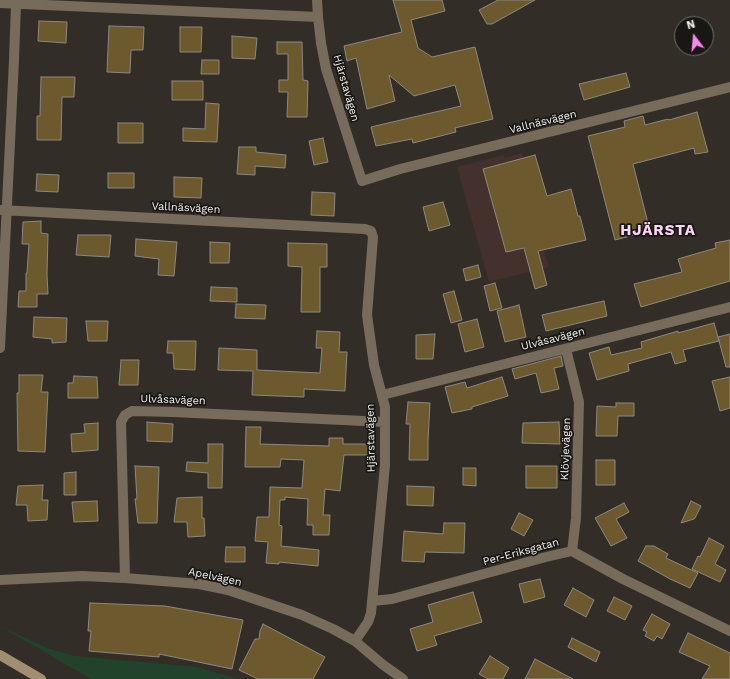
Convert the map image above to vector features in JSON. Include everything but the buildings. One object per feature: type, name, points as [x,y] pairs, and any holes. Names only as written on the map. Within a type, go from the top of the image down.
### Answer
[{"type":"main road","points":[[0,656],[41,679]]},
{"type":"street","name":"Hjärstavägen","points":[[317,0],[321,43],[326,69],[362,181]]},
{"type":"street","points":[[0,3],[318,17]]},
{"type":"street","points":[[0,348],[3,210],[14,60],[16,4]]},
{"type":"street","name":"Vallnäsvägen","points":[[362,181],[400,170],[730,87]]},
{"type":"street","name":"Vallnäsvägen","points":[[3,210],[357,229],[370,231]]},
{"type":"street","name":"Hjärstavägen","points":[[355,641],[368,622],[374,601],[385,465],[385,407],[374,366],[367,315],[373,236],[370,231]]},
{"type":"street","name":"Ulvåsavägen","points":[[382,395],[730,307]]},
{"type":"street","name":"Klövjevägen","points":[[566,349],[579,402],[576,518],[572,551]]},
{"type":"street","name":"Ulvåsavägen","points":[[125,578],[121,422],[125,415],[132,411],[173,412],[385,422]]},
{"type":"street","name":"Per-Eriksgatan","points":[[374,601],[392,599],[572,551],[623,579],[730,631]]},
{"type":"street","name":"Apelvägen","points":[[0,580],[82,576],[199,584],[228,590],[302,615],[333,629],[355,641],[382,664],[404,679]]},
{"type":"shaded area","points":[[522,153],[534,194],[536,224],[549,267],[489,282],[457,167],[504,155],[505,158]]},
{"type":"green space","points":[[0,626],[47,648],[74,656],[196,667],[239,679],[91,679]]},
{"type":"district","name":"HJÄRSTA","points":[[658,231]]}]
